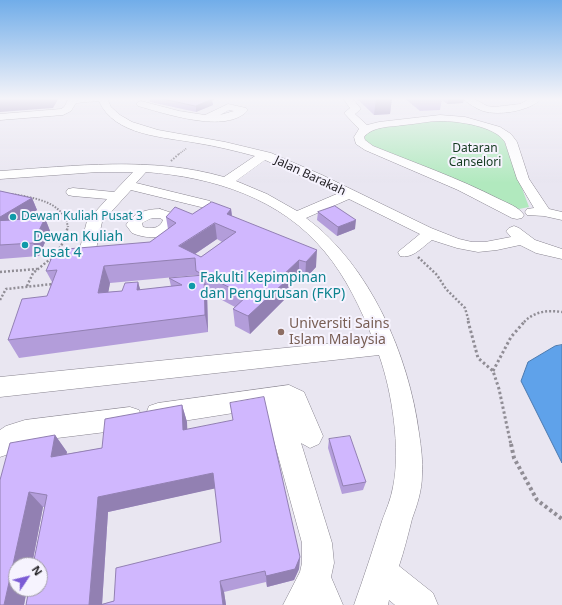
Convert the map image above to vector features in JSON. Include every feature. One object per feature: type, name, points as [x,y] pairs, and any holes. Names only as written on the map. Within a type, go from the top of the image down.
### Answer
[{"type":"street","name":"Jalan Barakah","points":[[136,126],[138,128],[264,156],[289,165],[431,233],[459,244],[473,247],[486,247],[506,244],[522,239]]},
{"type":"street","points":[[376,126],[365,129],[359,138],[360,142],[369,148],[450,180],[518,215]]},
{"type":"street","points":[[488,126],[507,136],[511,142],[523,179],[544,212]]},
{"type":"street","points":[[226,182],[264,156]]},
{"type":"street","points":[[4,189],[35,178],[109,168],[162,169],[197,174],[226,182],[265,197],[295,217],[323,239],[342,262],[363,298],[387,346],[400,386],[408,442],[408,483],[382,573],[371,605]]},
{"type":"street","points":[[123,208],[127,185],[143,168]]},
{"type":"street","points":[[0,175],[35,178]]},
{"type":"street","points":[[127,185],[205,204]]},
{"type":"street","points":[[73,192],[123,208]]},
{"type":"street","points":[[295,217],[349,194]]},
{"type":"street","points":[[123,208],[95,221],[87,252],[94,254],[124,251]]},
{"type":"street","points":[[562,216],[544,212],[529,212],[518,215],[513,220],[512,226],[515,232],[522,239],[546,251],[562,254]]},
{"type":"street","points":[[408,251],[431,233]]},
{"type":"street","points":[[0,387],[387,346]]},
{"type":"street","points":[[0,445],[15,434],[25,431],[97,423],[289,395],[296,399],[310,436]]},
{"type":"street","points":[[274,396],[317,543],[320,591],[300,605]]},
{"type":"street","points":[[382,573],[421,605]]},
{"type":"path","points":[[162,169],[197,140]]},
{"type":"path","points":[[4,189],[36,198],[53,205],[65,214],[68,225],[65,239],[56,254],[33,273],[27,286]]},
{"type":"path","points":[[408,251],[437,275],[446,288],[465,308],[478,358],[493,371],[499,389],[514,458],[537,500],[562,519]]},
{"type":"path","points":[[0,272],[38,269]]},
{"type":"path","points":[[0,300],[6,289],[52,284]]},
{"type":"path","points":[[493,371],[509,339],[522,323],[539,312],[552,310],[562,312]]},
{"type":"green space","name":"Dataran Canselori","points":[[377,126],[487,126],[503,138],[529,207],[519,209],[511,207],[377,149],[366,141],[365,133]]},
{"type":"water","points":[[562,345],[562,463],[521,381],[528,362],[555,346]]},
{"type":"building","points":[[0,191],[32,198],[0,217]]},
{"type":"building","points":[[212,202],[231,209],[227,214],[317,250],[306,262],[299,260],[282,276],[287,280],[248,316],[233,309],[247,296],[196,271],[195,258],[104,266],[98,293],[122,291],[125,283],[138,282],[137,290],[182,285],[169,278],[204,275],[205,315],[8,340],[22,299],[47,296],[57,270],[46,271],[55,250],[150,242],[176,223],[166,217],[175,207],[192,214]],"holes":[[[215,223],[236,232],[201,257],[179,246]]]},
{"type":"building","points":[[335,206],[356,220],[338,227],[318,212]]},
{"type":"building","points":[[45,218],[33,243],[0,245],[0,221]]},
{"type":"building","points":[[264,397],[300,557],[295,569],[266,576],[265,571],[220,581],[223,605],[100,605],[114,601],[116,568],[221,542],[213,473],[98,497],[89,605],[26,605],[28,597],[48,597],[48,557],[35,557],[47,495],[29,492],[15,557],[8,557],[8,587],[4,605],[0,605],[0,480],[10,443],[55,435],[51,457],[102,448],[105,419],[182,405],[183,430],[233,420],[230,403]]},
{"type":"building","points":[[350,436],[366,482],[343,486],[329,439]]},
{"type":"place","name":"Dewan Kuliah Pusat 3","points":[[13,217]]},
{"type":"place","name":"Dewan Kuliah Pusat 4","points":[[25,245]]},
{"type":"place","name":"Fakulti Kepimpinan dan Pengurusan (FKP)","points":[[192,286]]},
{"type":"place","name":"Universiti Sains Islam Malaysia","points":[[281,332]]}]
